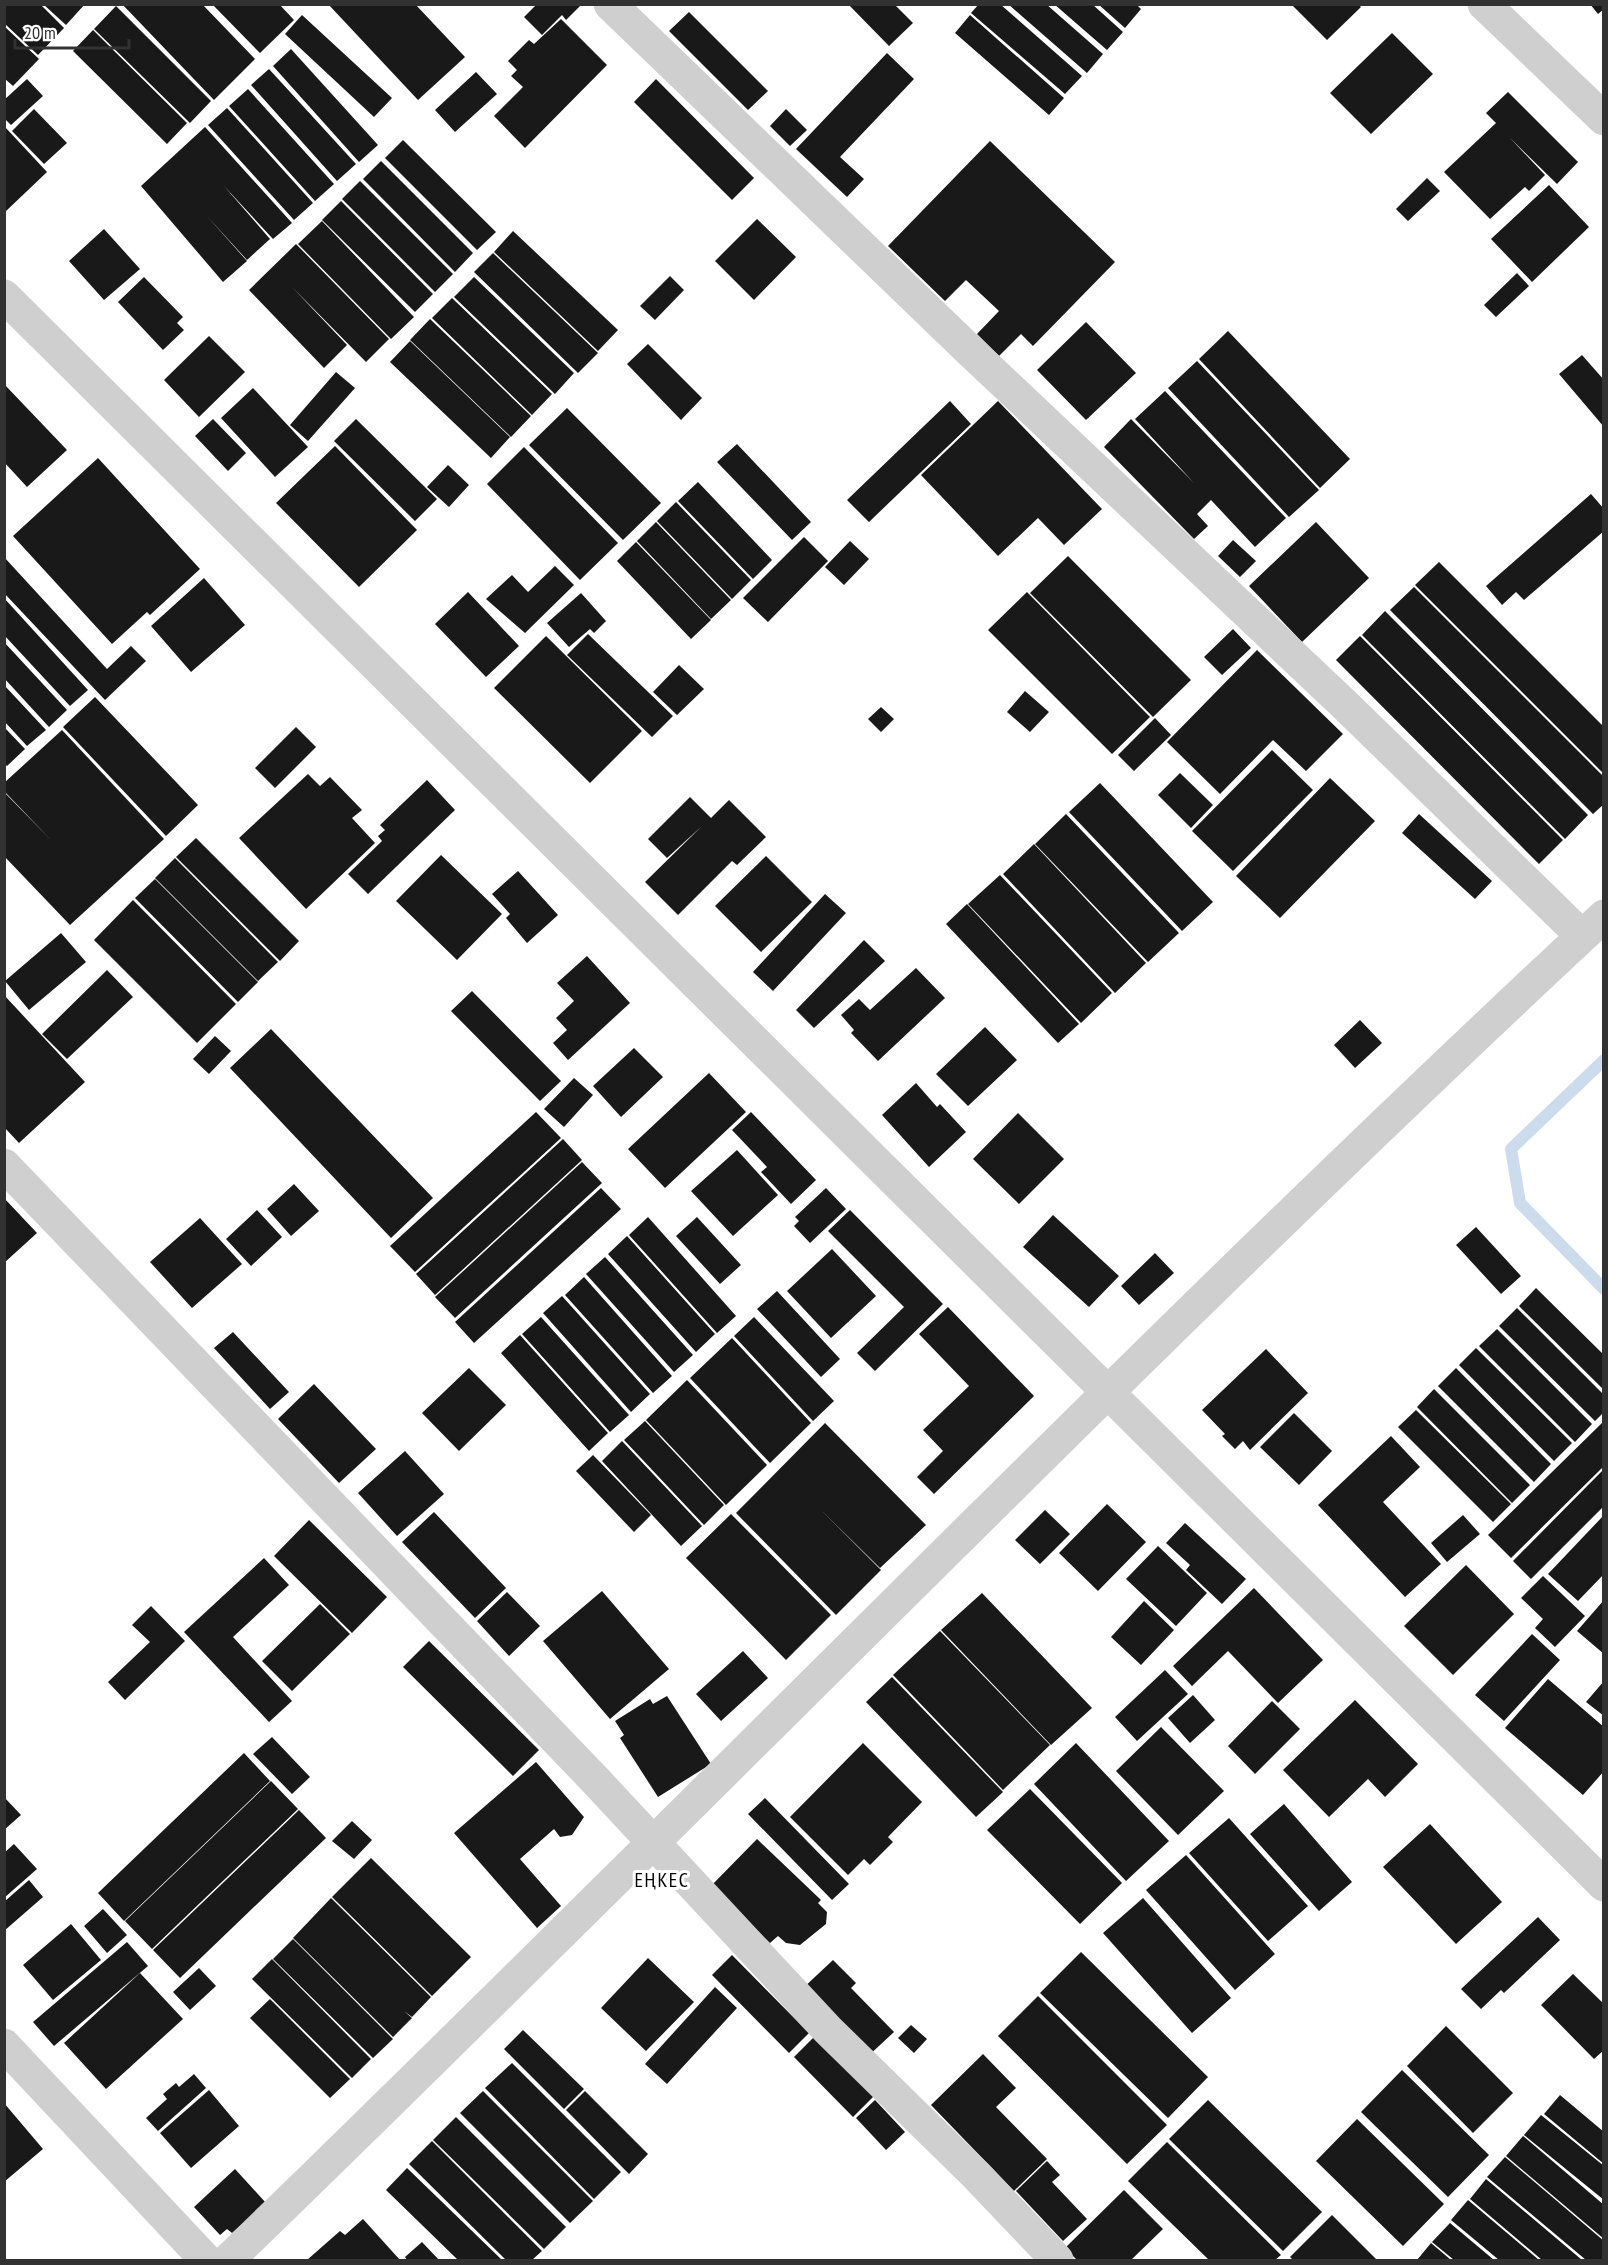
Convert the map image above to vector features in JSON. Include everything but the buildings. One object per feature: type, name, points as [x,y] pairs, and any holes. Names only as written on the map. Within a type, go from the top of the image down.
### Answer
[{"type":"street","points":[[228,2260],[438,2058],[652,1842],[887,1613],[1105,1393],[1353,1151],[1593,926],[1346,706],[966,347],[610,4]]},
{"type":"street","points":[[1484,4],[1604,119]]},
{"type":"street","points":[[4,296],[1105,1393],[1604,1885]]},
{"type":"street","points":[[4,1165],[589,1773],[828,2030],[976,2175],[1058,2260]]},
{"type":"street","points":[[4,2045],[206,2260]]},
{"type":"waterway","points":[[1604,1060],[1511,1149],[1520,1203],[1604,1289]]},
{"type":"district","name":"ЕҢКЕС","points":[[662,1880]]}]
